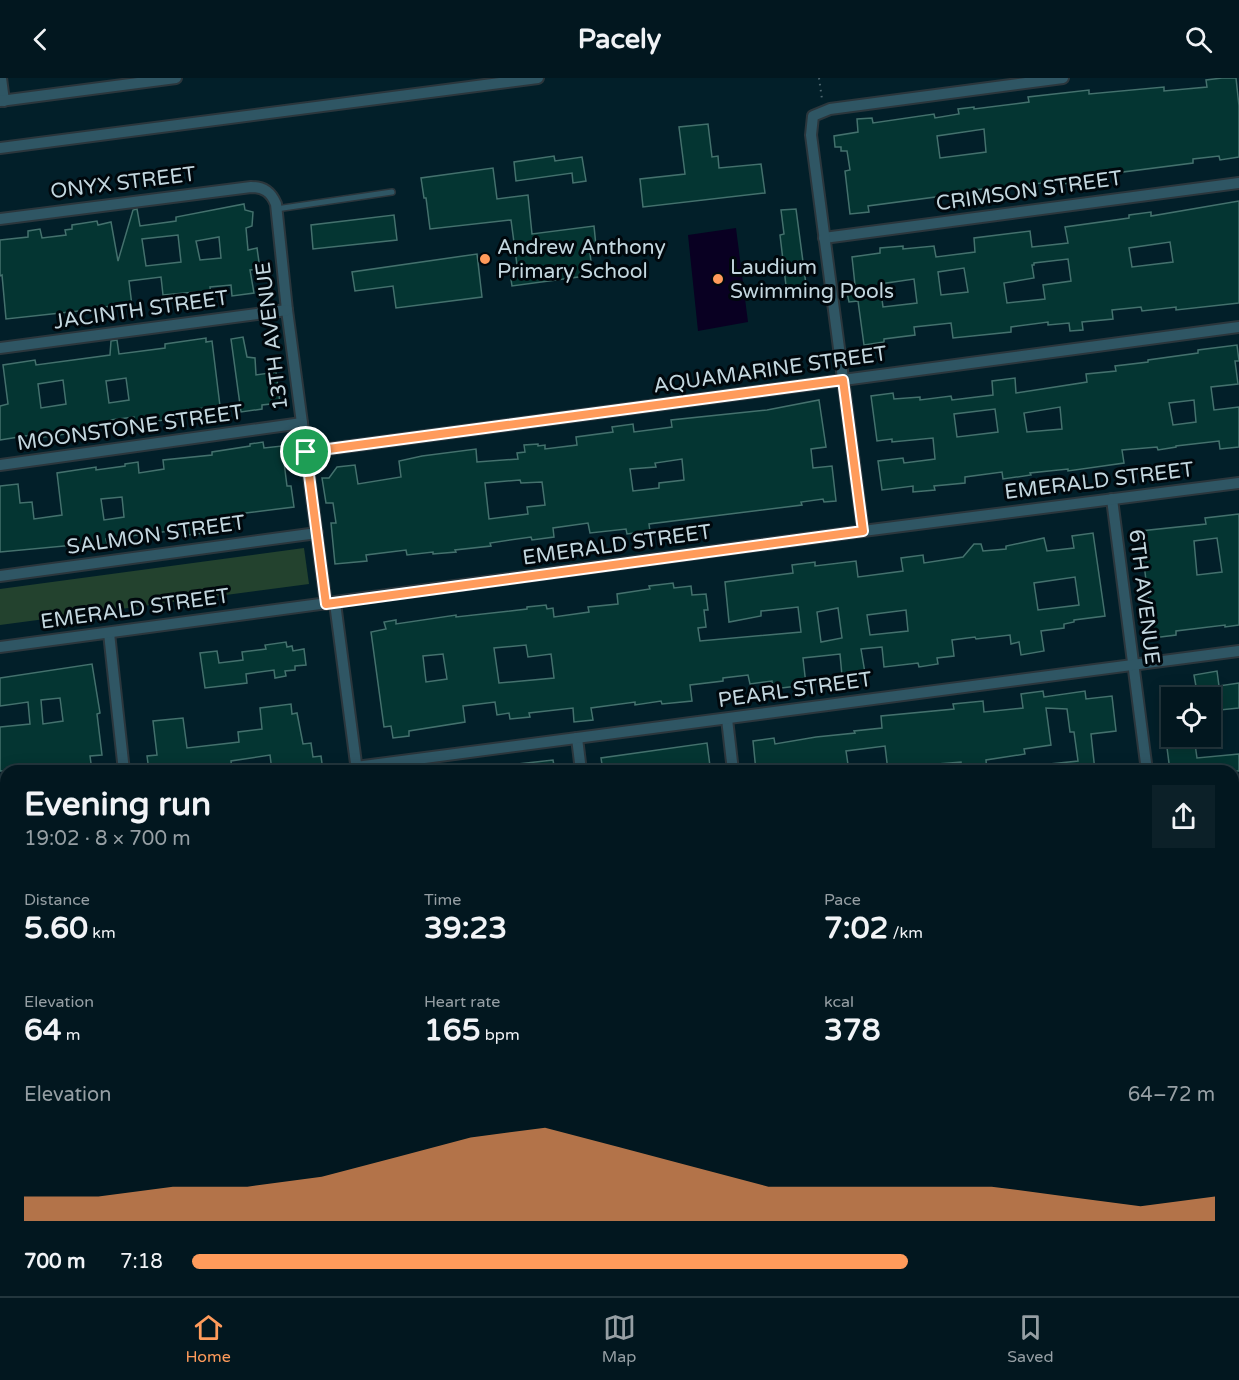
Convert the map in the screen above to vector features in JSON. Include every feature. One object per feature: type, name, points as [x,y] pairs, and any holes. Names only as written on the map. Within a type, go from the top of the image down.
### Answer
[{"type":"street","points":[[1,78],[2,101],[176,78]]},
{"type":"street","points":[[0,148],[538,78]]},
{"type":"street","points":[[863,531],[811,135],[813,116],[822,111],[841,107],[1063,78]]},
{"type":"street","name":"CRIMSON STREET","points":[[824,238],[1239,183]]},
{"type":"street","name":"ONYX STREET","points":[[0,219],[251,187],[266,190],[273,196],[276,209]]},
{"type":"street","name":"13TH AVENUE","points":[[276,209],[316,533],[356,765]]},
{"type":"street","name":"JACINTH STREET","points":[[0,348],[287,310]]},
{"type":"street","name":"AQUAMARINE STREET","points":[[306,452],[1239,327]]},
{"type":"street","name":"MOONSTONE STREET","points":[[0,465],[302,423]]},
{"type":"street","name":"EMERALD STREET","points":[[0,647],[1239,483]]},
{"type":"street","name":"6TH AVENUE","points":[[1112,499],[1146,765]]},
{"type":"street","name":"SALMON STREET","points":[[0,576],[316,533]]},
{"type":"street","points":[[109,633],[123,765]]},
{"type":"street","name":"PEARL STREET","points":[[385,765],[1239,651]]},
{"type":"street","points":[[727,719],[732,765]]},
{"type":"street","points":[[577,738],[580,765]]},
{"type":"lane","points":[[276,209],[392,192]]},
{"type":"path","points":[[819,78],[822,101]]},
{"type":"green space","points":[[304,548],[309,584],[0,625],[0,589]]},
{"type":"shaded area","name":"Laudium Swimming Pools","points":[[736,228],[748,322],[698,331],[688,235]]},
{"type":"building","points":[[1236,78],[1239,106],[1239,157],[1220,160],[1219,156],[1193,159],[1193,163],[1100,175],[1101,182],[1063,184],[1062,181],[973,190],[973,192],[868,206],[869,212],[850,214],[845,171],[850,170],[847,151],[841,151],[841,147],[835,147],[834,136],[858,132],[857,119],[872,118],[873,123],[934,114],[935,118],[959,114],[958,109],[1029,102],[1028,97],[1089,90],[1089,94],[1164,87],[1164,91],[1207,87],[1206,80]],"holes":[[[984,129],[986,152],[940,158],[937,136]]]},
{"type":"building","points":[[708,124],[712,157],[718,156],[719,168],[761,164],[765,193],[643,207],[640,179],[685,174],[679,127]]},
{"type":"building","points":[[554,156],[555,161],[582,157],[586,181],[573,183],[572,173],[516,181],[514,162]]},
{"type":"building","points":[[493,168],[497,199],[528,195],[532,234],[594,226],[596,246],[589,247],[593,275],[512,286],[509,266],[517,265],[511,220],[430,229],[421,178]]},
{"type":"building","points":[[1239,201],[1239,303],[1176,310],[1176,307],[1142,311],[1141,307],[1112,310],[1113,319],[1082,322],[1083,330],[1070,331],[1069,323],[1048,325],[1048,322],[1011,327],[1011,332],[953,338],[951,323],[914,327],[915,335],[884,339],[884,342],[864,345],[858,301],[849,302],[846,288],[855,285],[852,257],[880,253],[880,248],[903,246],[903,249],[934,246],[936,257],[975,252],[974,238],[1030,231],[1032,247],[1068,243],[1065,227],[1129,218],[1129,215],[1151,212],[1151,216]],"holes":[[[1170,242],[1173,262],[1132,267],[1129,248]],[[1068,259],[1071,281],[1043,285],[1045,299],[1007,303],[1004,283],[1034,278],[1032,265]],[[964,268],[968,292],[941,295],[938,272]],[[914,279],[917,303],[883,307],[880,284]]]},
{"type":"building","points":[[244,204],[245,210],[253,212],[252,226],[246,228],[248,250],[257,248],[260,269],[250,270],[254,293],[232,296],[231,285],[210,287],[211,296],[195,298],[195,292],[163,295],[161,277],[129,281],[132,306],[120,308],[119,305],[6,319],[2,275],[0,276],[0,240],[28,237],[28,231],[40,229],[42,238],[66,235],[65,230],[72,229],[72,225],[97,221],[98,225],[111,222],[118,261],[133,210],[137,209],[140,226],[176,221],[176,217]],"holes":[[[178,235],[181,262],[146,266],[142,239]],[[219,237],[221,258],[200,260],[196,241]]]},
{"type":"building","points":[[796,209],[807,292],[787,294],[780,235],[784,234],[781,210]]},
{"type":"building","points":[[394,215],[397,240],[313,249],[311,225]]},
{"type":"building","points":[[477,254],[482,297],[396,308],[393,286],[355,291],[352,272]]},
{"type":"building","points":[[243,337],[247,357],[255,358],[256,375],[276,372],[280,403],[262,405],[262,409],[241,412],[231,339]]},
{"type":"building","points":[[206,338],[206,342],[212,341],[220,406],[174,412],[175,418],[164,420],[135,424],[134,417],[111,420],[112,425],[66,434],[38,438],[38,434],[0,440],[0,406],[8,404],[3,365],[35,360],[36,365],[110,355],[111,341],[117,340],[119,354],[165,348],[165,344]],"holes":[[[126,378],[129,400],[109,403],[106,381]],[[63,380],[66,404],[41,408],[38,384]]]},
{"type":"building","points":[[1237,345],[1239,361],[1235,361],[1238,384],[1211,387],[1214,410],[1239,407],[1239,447],[1220,449],[1219,441],[1158,450],[1157,447],[1122,450],[1124,463],[1068,471],[1068,469],[1030,473],[1031,475],[1003,479],[1002,472],[965,477],[965,483],[934,486],[935,490],[913,492],[913,486],[882,490],[878,461],[903,458],[904,463],[935,459],[933,438],[892,442],[892,439],[877,441],[871,396],[893,393],[894,399],[920,397],[920,400],[951,396],[952,400],[993,395],[992,381],[1015,378],[1016,393],[1087,382],[1086,374],[1116,371],[1115,366],[1198,353],[1198,350]],"holes":[[[1194,400],[1196,422],[1173,425],[1169,403]],[[1060,407],[1062,429],[1027,432],[1024,413]],[[995,409],[998,432],[957,437],[954,414]]]},
{"type":"building","points":[[819,400],[826,447],[811,449],[813,468],[832,466],[836,501],[824,502],[823,499],[801,502],[802,505],[649,524],[650,531],[627,534],[626,529],[590,533],[588,523],[553,528],[554,537],[532,540],[531,537],[490,543],[491,546],[455,550],[456,552],[407,555],[406,550],[366,555],[367,561],[335,564],[331,523],[336,523],[333,503],[326,503],[322,478],[329,478],[337,467],[355,465],[358,484],[401,477],[399,461],[422,456],[476,449],[477,462],[518,459],[517,453],[525,452],[524,445],[545,445],[545,449],[577,445],[576,437],[613,432],[612,427],[633,424],[634,432],[672,427],[671,420],[767,410]],"holes":[[[682,459],[684,480],[659,483],[659,488],[633,491],[630,469],[656,467],[655,463]],[[520,480],[521,483],[542,482],[545,505],[527,507],[528,514],[489,519],[485,483]]]},
{"type":"building","points":[[263,442],[264,448],[282,446],[287,486],[291,486],[294,507],[221,516],[222,525],[205,527],[205,533],[171,537],[170,531],[106,539],[108,549],[97,551],[96,543],[0,552],[0,486],[18,484],[20,503],[32,502],[34,519],[62,515],[57,473],[96,467],[96,470],[138,462],[139,473],[164,469],[163,460],[212,455],[212,452],[250,446],[250,444]],"holes":[[[122,497],[124,517],[104,520],[101,499]]]},
{"type":"building","points":[[1239,514],[1239,625],[1176,631],[1176,635],[1153,638],[1140,531],[1206,524],[1205,518]],"holes":[[[1217,538],[1222,572],[1197,575],[1194,541]]]},
{"type":"building","points":[[1093,533],[1105,616],[1074,620],[1074,622],[1064,624],[1064,628],[1041,631],[1044,651],[1021,655],[1019,642],[1011,644],[1010,635],[976,639],[975,637],[952,640],[954,656],[937,658],[938,664],[919,667],[918,663],[884,667],[882,647],[861,649],[865,673],[842,676],[840,654],[803,658],[806,685],[773,689],[772,681],[750,684],[748,675],[723,678],[723,681],[690,685],[692,701],[662,704],[661,701],[635,705],[635,702],[591,708],[593,720],[574,722],[573,708],[529,713],[530,717],[510,719],[509,713],[497,715],[495,702],[463,706],[465,722],[409,731],[409,736],[393,738],[391,726],[384,727],[371,632],[386,629],[384,622],[396,620],[396,624],[546,605],[547,609],[553,608],[554,617],[589,612],[588,607],[618,604],[617,594],[673,583],[674,588],[691,586],[692,595],[706,594],[708,610],[704,610],[706,627],[698,628],[700,641],[801,632],[798,607],[761,611],[761,616],[729,622],[725,582],[793,573],[792,565],[815,562],[815,566],[856,561],[858,577],[903,571],[901,558],[923,555],[924,563],[963,557],[974,544],[981,544],[983,551],[1006,549],[1006,546],[1044,538],[1047,551],[1074,548],[1072,536]],"holes":[[[1075,577],[1079,605],[1038,610],[1034,583]],[[838,608],[842,638],[821,642],[817,612]],[[906,610],[908,631],[870,635],[867,615]],[[526,645],[528,657],[551,654],[554,678],[499,683],[494,648]],[[443,654],[447,679],[426,682],[423,656]]]},
{"type":"building","points":[[286,642],[287,647],[292,646],[293,651],[304,649],[306,665],[295,666],[295,670],[285,671],[286,676],[275,678],[274,670],[246,674],[247,683],[205,688],[200,653],[217,651],[219,663],[243,660],[242,652],[266,649],[265,645]]},
{"type":"building","points":[[92,664],[100,713],[97,714],[102,755],[90,756],[91,765],[0,765],[0,727],[30,724],[28,702],[0,706],[0,678]],"holes":[[[60,698],[63,721],[43,724],[41,700]]]},
{"type":"building","points":[[1217,671],[1219,686],[1239,683],[1239,708],[1221,710],[1221,687],[1196,687],[1194,675]]},
{"type":"building","points":[[1043,691],[1044,697],[1085,691],[1086,699],[1112,696],[1116,731],[1091,734],[1094,765],[1050,765],[1078,761],[1074,732],[1070,732],[1067,709],[1046,708],[1051,745],[1024,749],[1025,754],[986,760],[986,765],[961,765],[961,762],[938,765],[887,765],[885,746],[846,751],[848,765],[755,765],[753,741],[774,738],[775,744],[855,733],[854,731],[882,728],[881,716],[954,709],[953,704],[983,701],[984,712],[1023,708],[1021,694]]},
{"type":"building","points":[[291,704],[292,714],[297,713],[303,744],[311,743],[313,757],[321,756],[322,765],[271,765],[270,755],[231,761],[231,765],[148,765],[147,756],[157,755],[153,721],[183,718],[187,748],[239,742],[238,732],[262,729],[260,708]]},
{"type":"building","points":[[707,743],[710,765],[602,765],[601,758]]},
{"type":"building","points":[[1167,747],[1195,747],[1197,758],[1239,754],[1239,765],[1169,765]]},
{"type":"building","points":[[553,760],[554,765],[518,765]]},
{"type":"place","name":"Andrew Anthony Primary School","points":[[485,259]]},
{"type":"place","name":"Laudium Swimming Pools","points":[[718,279]]},
{"type":"route","points":[[843,380],[863,531],[326,604],[306,452],[843,380]]}]
